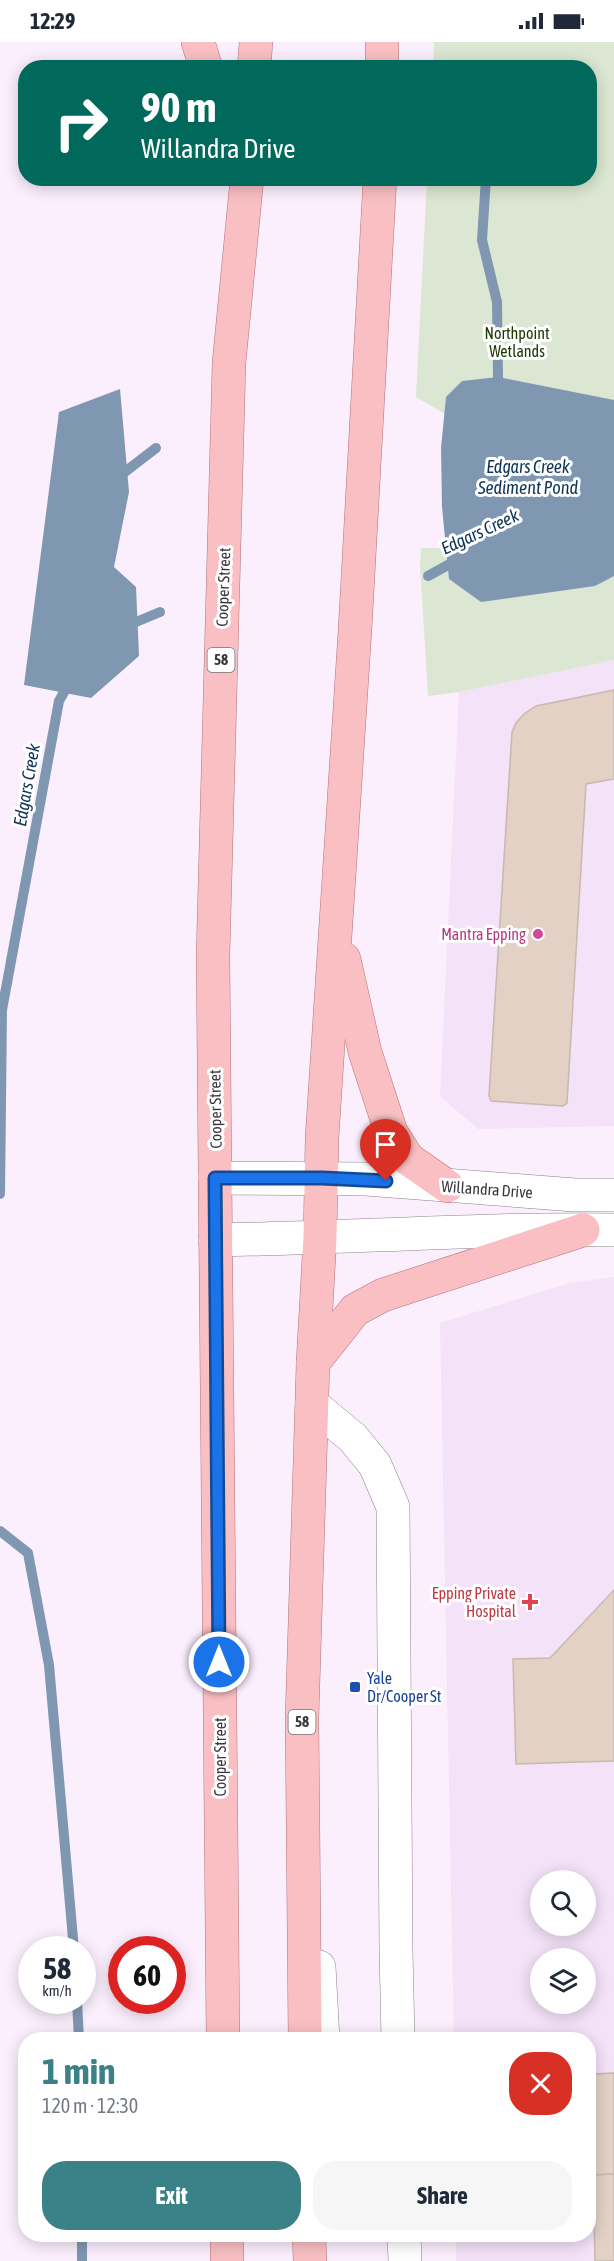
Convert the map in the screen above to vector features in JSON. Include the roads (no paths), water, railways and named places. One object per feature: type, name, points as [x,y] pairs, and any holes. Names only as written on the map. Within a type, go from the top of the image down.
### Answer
[{"type":"main road","points":[[198,42],[204,60]]},
{"type":"main road","points":[[255,60],[256,42]]},
{"type":"main road","points":[[382,42],[382,60]]},
{"type":"main road","name":"Cooper Street","points":[[223,2032],[213,956],[229,363],[245,186]]},
{"type":"main road","name":"58","points":[[305,2032],[302,1718],[313,1363],[323,1126],[355,630],[380,186]]},
{"type":"main road","points":[[336,920],[364,1052],[391,1132],[408,1159],[447,1186]]},
{"type":"main road","points":[[313,1363],[355,1310],[383,1295],[598,1230]]},
{"type":"main road","points":[[227,2242],[227,2261]]},
{"type":"main road","points":[[309,2242],[310,2261]]},
{"type":"street","name":"Willandra Drive","points":[[215,1178],[322,1178],[574,1195],[614,1195]]},
{"type":"street","points":[[215,1240],[598,1230]]},
{"type":"street","points":[[312,1404],[353,1438],[375,1465],[393,1507],[398,2032]]},
{"type":"street","points":[[303,1783],[317,1928],[323,2032]]},
{"type":"street","points":[[404,2242],[405,2261]]},
{"type":"water","name":"Edgars Creek Sediment Pond","points":[[498,377],[614,400],[614,576],[595,586],[481,602],[449,579],[442,507],[441,448],[446,397],[462,381]]},
{"type":"water","points":[[120,389],[129,492],[114,567],[136,587],[139,656],[91,698],[24,685],[59,412]]},
{"type":"waterway","points":[[485,186],[482,240],[497,302],[498,377],[495,390]]},
{"type":"waterway","points":[[117,478],[156,448]]},
{"type":"waterway","name":"Edgars Creek","points":[[428,576],[459,559]]},
{"type":"waterway","name":"Edgars Creek","points":[[124,627],[160,612]]},
{"type":"waterway","name":"Edgars Creek","points":[[0,1194],[2,1010],[59,701],[71,680]]},
{"type":"waterway","points":[[0,1531],[28,1553],[49,1665],[73,1936]]},
{"type":"waterway","points":[[78,2014],[79,2032]]},
{"type":"waterway","points":[[82,2242],[82,2261]]},
{"type":"place","name":"Mantra Epping","points":[[538,934]]},
{"type":"place","name":"Epping Private Hospital","points":[[530,1602]]},
{"type":"place","name":"Yale Dr/Cooper St","points":[[355,1687]]},
{"type":"park label","name":"Northpoint Wetlands","points":[[517,342]]}]
